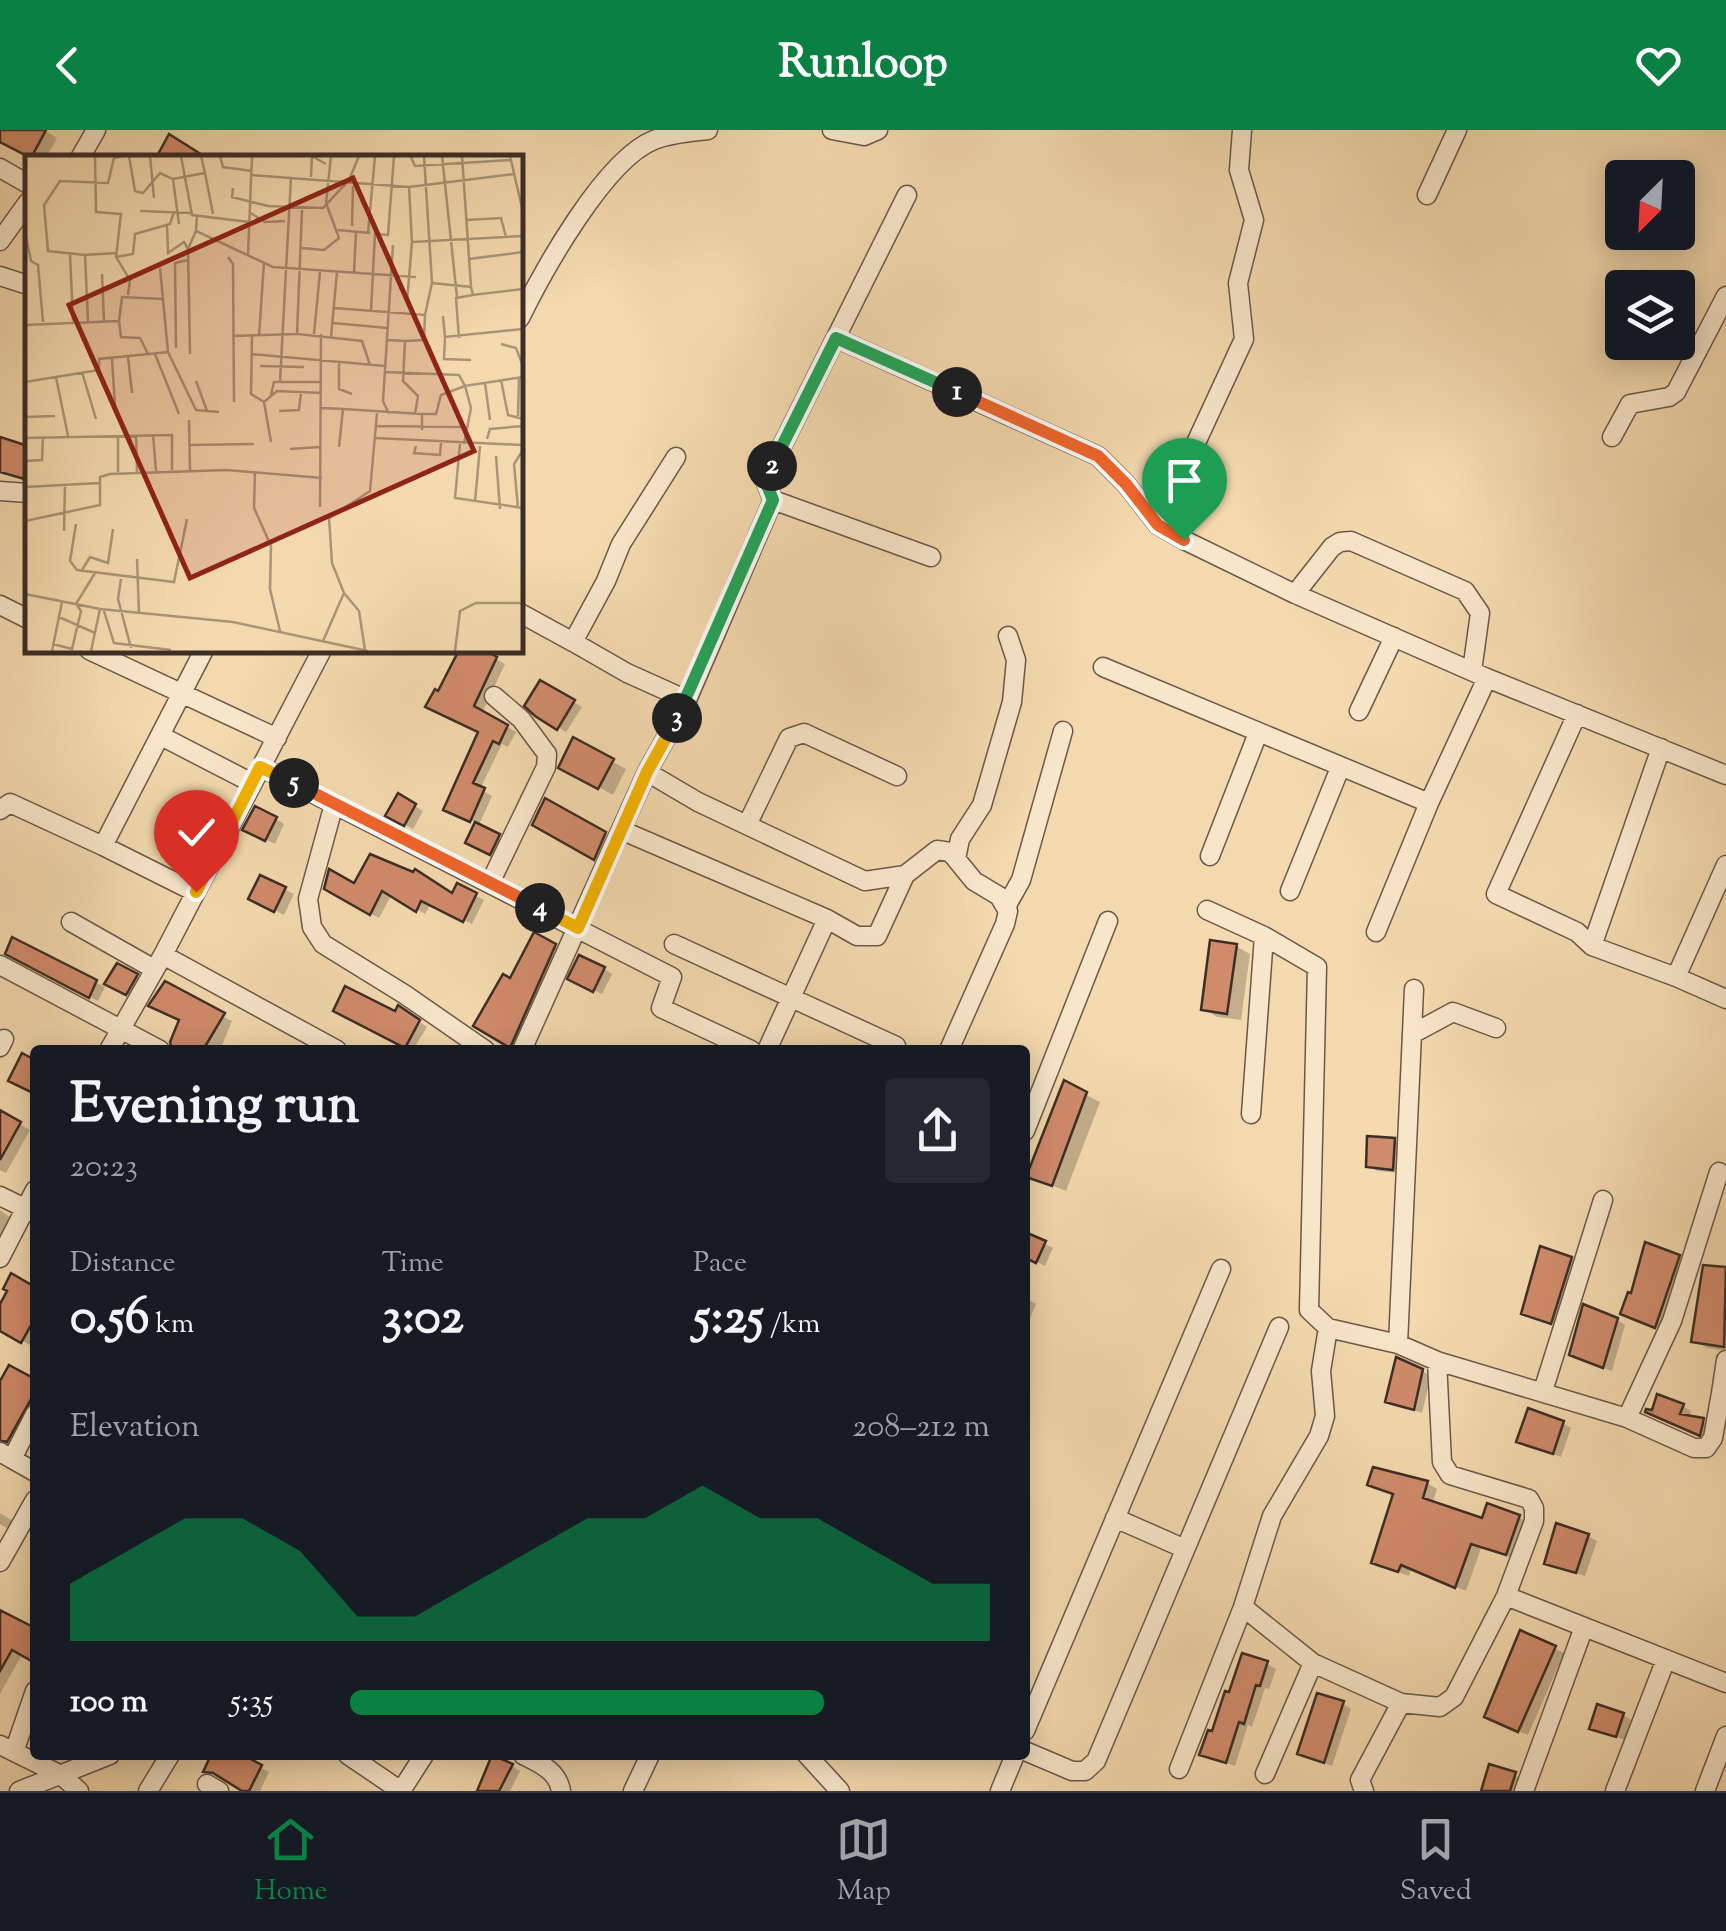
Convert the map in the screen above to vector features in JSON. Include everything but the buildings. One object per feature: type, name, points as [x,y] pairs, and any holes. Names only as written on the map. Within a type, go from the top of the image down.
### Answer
[{"type":"street","points":[[82,155],[96,130]]},
{"type":"street","points":[[522,315],[576,222],[617,166],[655,140],[708,130]]},
{"type":"street","points":[[832,130],[864,136],[878,130]]},
{"type":"street","points":[[1158,525],[1244,339],[1246,328],[1237,293],[1254,212],[1239,170],[1242,130]]},
{"type":"street","points":[[1427,195],[1457,130]]},
{"type":"street","points":[[0,168],[25,182]]},
{"type":"street","points":[[524,1045],[647,772],[688,700],[773,500],[765,480],[906,195]]},
{"type":"street","points":[[0,241],[25,206]]},
{"type":"street","points":[[0,276],[25,284]]},
{"type":"street","points":[[1612,437],[1630,404],[1676,392],[1726,296]]},
{"type":"street","points":[[836,338],[1098,456],[1158,525],[1295,594],[1479,675],[1726,775]]},
{"type":"street","points":[[572,642],[606,581],[621,544],[676,457]]},
{"type":"street","points":[[0,491],[25,493]]},
{"type":"street","points":[[773,500],[930,557]]},
{"type":"street","points":[[1295,594],[1332,547],[1351,541],[1466,591],[1480,613],[1479,675],[1376,932]]},
{"type":"street","points":[[0,605],[25,618]]},
{"type":"street","points":[[522,614],[628,673],[688,700]]},
{"type":"street","points":[[956,859],[960,839],[982,805],[1012,702],[1016,660],[1008,636]]},
{"type":"street","points":[[1359,711],[1394,637]]},
{"type":"street","points":[[94,652],[277,738]]},
{"type":"street","points":[[103,846],[203,652]]},
{"type":"street","points":[[112,1045],[321,652]]},
{"type":"street","points":[[1103,667],[1428,804]]},
{"type":"street","points":[[490,883],[546,768],[547,754],[521,719],[494,696]]},
{"type":"street","points":[[1577,714],[1496,894],[1577,932],[1592,946],[1676,976],[1726,1000]]},
{"type":"street","points":[[951,1045],[1005,924],[1007,905],[1020,880],[1063,732]]},
{"type":"street","points":[[1210,856],[1258,733]]},
{"type":"street","points":[[747,825],[789,738],[795,734],[804,734],[897,776]]},
{"type":"street","points":[[161,736],[334,804],[672,978],[661,1008],[740,1045]]},
{"type":"street","points":[[1592,946],[1661,748]]},
{"type":"street","points":[[1290,891],[1340,768]]},
{"type":"street","points":[[647,772],[865,881],[905,875]]},
{"type":"street","points":[[0,810],[10,803],[196,892]]},
{"type":"street","points":[[334,804],[308,900],[312,926],[322,944],[462,1042]]},
{"type":"street","points":[[621,830],[857,936],[877,936],[905,875],[936,850],[950,852],[968,876],[1007,905]]},
{"type":"street","points":[[1676,976],[1726,865]]},
{"type":"street","points":[[1208,910],[1317,967],[1308,1310],[1328,1328],[1398,1344],[1436,1360],[1627,1418],[1694,1448],[1706,1448],[1713,1438],[1724,1393],[1726,1360]]},
{"type":"street","points":[[769,1045],[827,920]]},
{"type":"street","points":[[72,922],[327,1045]]},
{"type":"street","points":[[1030,1118],[1108,922]]},
{"type":"street","points":[[1250,1114],[1264,936]]},
{"type":"street","points":[[674,944],[894,1045]]},
{"type":"street","points":[[0,965],[151,1045]]},
{"type":"street","points":[[1398,1344],[1414,989]]},
{"type":"street","points":[[1414,1032],[1453,1012],[1496,1028]]},
{"type":"street","points":[[1627,1418],[1672,1321],[1719,1172]]},
{"type":"street","points":[[0,1196],[30,1211],[0,1258]]},
{"type":"street","points":[[1543,1391],[1603,1200]]},
{"type":"street","points":[[1030,1719],[1222,1268]]},
{"type":"street","points":[[1030,1753],[1072,1771],[1085,1770],[1096,1761],[1279,1327]]},
{"type":"street","points":[[1180,1769],[1243,1607],[1272,1516],[1319,1436],[1325,1416],[1321,1371],[1328,1328]]},
{"type":"street","points":[[1243,1607],[1313,1663],[1402,1703],[1440,1707],[1454,1697],[1506,1596],[1534,1521],[1534,1508],[1530,1499],[1450,1474],[1442,1462],[1436,1360]]},
{"type":"street","points":[[30,1421],[6,1455],[30,1469]]},
{"type":"street","points":[[0,1562],[30,1509]]},
{"type":"street","points":[[1115,1518],[1183,1548]]},
{"type":"street","points":[[1506,1596],[1726,1683]]},
{"type":"street","points":[[1524,1791],[1584,1626]]},
{"type":"street","points":[[1615,1791],[1666,1659]]},
{"type":"street","points":[[1265,1774],[1313,1663]]},
{"type":"street","points":[[30,1701],[7,1749],[30,1760]]},
{"type":"street","points":[[1364,1791],[1360,1780],[1402,1703]]},
{"type":"street","points":[[1704,1791],[1726,1736]]},
{"type":"street","points":[[30,1760],[62,1775],[78,1791]]},
{"type":"street","points":[[18,1791],[98,1760]]},
{"type":"street","points":[[148,1791],[167,1760]]},
{"type":"street","points":[[355,1760],[401,1791],[421,1760]]},
{"type":"street","points":[[548,1760],[562,1791]]},
{"type":"street","points":[[633,1791],[648,1760]]},
{"type":"street","points":[[812,1760],[840,1791]]},
{"type":"street","points":[[1000,1791],[1013,1760]]},
{"type":"route","points":[[196,892],[260,767],[578,928],[647,772],[688,700],[773,500],[765,480],[836,338],[1098,456],[1111,466],[1158,525],[1184,540]]}]
